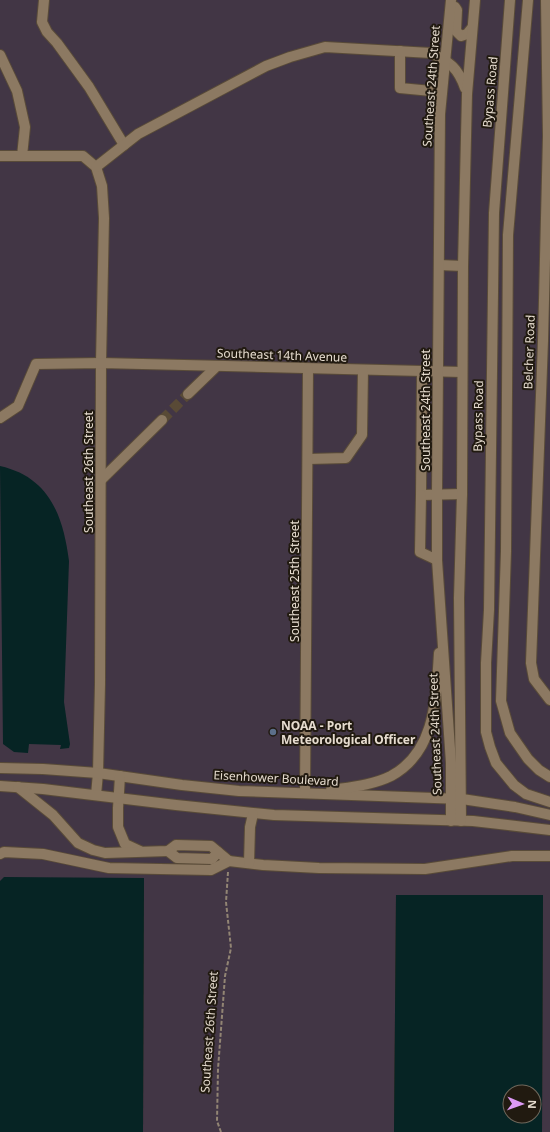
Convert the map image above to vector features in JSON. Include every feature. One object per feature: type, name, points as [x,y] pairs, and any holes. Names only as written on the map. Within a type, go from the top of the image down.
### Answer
[{"type":"street","points":[[44,0],[42,22],[47,32],[57,43],[89,87],[124,145]]},
{"type":"street","points":[[451,0],[457,10],[456,31],[461,36],[467,34],[471,29]]},
{"type":"street","name":"Southeast 24th Street","points":[[451,0],[440,114],[437,560],[451,763],[450,798],[456,821]]},
{"type":"street","name":"Southeast 24th Street","points":[[456,821],[462,799],[459,598],[462,494],[463,266],[467,94],[471,29],[475,0]]},
{"type":"street","name":"Bypass Road","points":[[510,0],[494,213],[486,732],[496,763],[514,785],[526,794],[550,802]]},
{"type":"street","points":[[528,0],[508,235],[506,552],[501,701],[510,733],[528,759],[539,770],[550,777]]},
{"type":"street","name":"Belcher Road","points":[[546,0],[549,117],[546,340],[531,662],[534,679],[550,700]]},
{"type":"street","points":[[0,156],[83,156],[96,167],[138,134],[266,66],[290,57],[325,47],[431,54],[445,60],[454,67],[460,74],[467,94]]},
{"type":"street","points":[[400,51],[400,88],[442,92]]},
{"type":"street","points":[[0,55],[17,91],[25,127],[22,156]]},
{"type":"street","name":"Southeast 26th Street","points":[[96,167],[102,186],[104,218],[101,363],[98,773],[96,795]]},
{"type":"street","points":[[439,265],[463,266]]},
{"type":"street","name":"Southeast 14th Avenue","points":[[0,418],[18,406],[36,364],[101,363],[462,372]]},
{"type":"street","points":[[188,394],[217,366]]},
{"type":"street","name":"Southeast 25th Street","points":[[305,794],[308,369]]},
{"type":"street","points":[[308,459],[346,458],[362,435],[363,370]]},
{"type":"street","points":[[422,372],[420,552],[437,560]]},
{"type":"street","points":[[101,480],[162,420]]},
{"type":"street","points":[[421,495],[462,494]]},
{"type":"street","points":[[305,794],[369,784],[384,779],[391,776],[406,765],[418,752],[427,734],[432,718],[436,695],[441,616]]},
{"type":"street","name":"Eisenhower Boulevard","points":[[0,768],[98,773],[189,786],[239,791],[462,799],[516,807],[550,815]]},
{"type":"street","points":[[120,776],[118,827],[125,844],[143,853]]},
{"type":"street","points":[[0,786],[96,795],[253,814],[327,818],[456,821],[550,830]]},
{"type":"street","points":[[18,787],[53,815],[78,843],[93,850],[105,853],[143,853],[168,851],[177,858],[212,859],[218,852],[229,861]]},
{"type":"street","points":[[249,863],[250,827],[253,814]]},
{"type":"street","points":[[0,854],[4,852],[43,854],[109,868],[211,870],[229,861],[319,868],[425,869],[512,856],[550,856]]},
{"type":"path","name":"Southeast 26th Street","points":[[221,1132],[217,1121],[218,1069],[225,976],[231,948],[226,902],[229,861]]},
{"type":"shaded area","points":[[0,0],[550,0],[550,1132],[542,1132],[543,895],[396,895],[394,1132],[143,1132],[144,878],[0,881]]},
{"type":"water","points":[[0,466],[17,471],[31,479],[42,489],[51,500],[63,528],[69,561],[64,702],[70,744],[69,748],[60,749],[61,745],[29,744],[28,753],[14,752],[3,744]]},
{"type":"water","points":[[4,877],[144,878],[143,1132],[0,1132],[0,881]]},
{"type":"water","points":[[396,895],[543,895],[542,1132],[394,1132]]},
{"type":"tunnel","points":[[162,420],[188,394]]},
{"type":"place","name":"NOAA - Port Meteorological Officer","points":[[273,732]]}]
